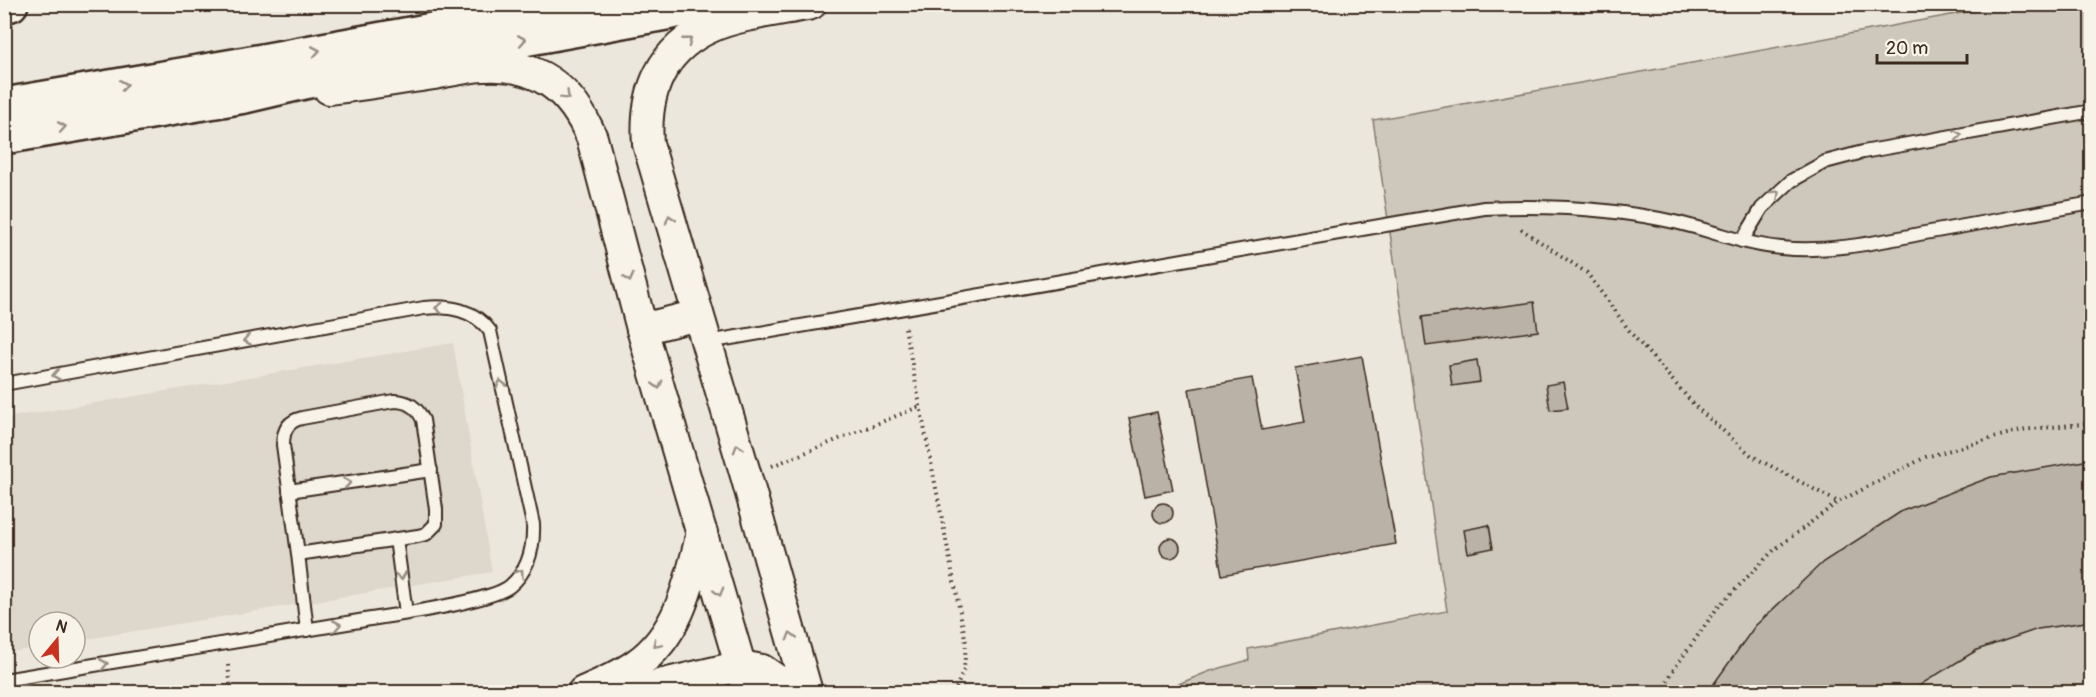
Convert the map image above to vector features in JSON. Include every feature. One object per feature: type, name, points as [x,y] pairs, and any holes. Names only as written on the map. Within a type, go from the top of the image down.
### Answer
[{"type":"highway","points":[[4,6],[10,4]]},
{"type":"highway","points":[[4,105],[574,4]]},
{"type":"highway","points":[[4,137],[245,96],[360,69],[715,4]]},
{"type":"street","points":[[807,693],[648,144],[646,119],[650,95],[660,72],[674,52],[692,37],[713,26],[811,4]]},
{"type":"street","points":[[245,96],[357,86],[483,66],[507,66],[530,71],[551,82],[569,98],[583,117],[592,138],[642,329],[744,679]]},
{"type":"street","points":[[642,329],[702,329]]},
{"type":"street","points":[[583,693],[613,679],[639,663],[660,642],[677,617],[688,589],[702,533]]},
{"type":"street","points":[[639,692],[744,679],[762,670],[781,683],[789,693]]},
{"type":"lane","points":[[1742,241],[1762,208],[1791,181],[1825,162],[1863,152],[2091,111]]},
{"type":"lane","points":[[702,329],[901,310],[1484,208],[1573,207],[1632,214],[1742,241],[1779,248],[1820,250],[1860,245],[2091,203]]},
{"type":"lane","points":[[4,384],[437,306],[469,313],[483,321],[490,331],[533,524],[534,542],[522,572],[510,587],[492,596],[406,613],[4,681]]},
{"type":"lane","points":[[298,554],[426,534],[435,524],[437,517],[424,427],[420,413],[409,404],[394,401],[302,418],[289,424],[283,437],[307,630]]},
{"type":"lane","points":[[289,491],[430,470]]},
{"type":"lane","points":[[396,539],[406,613]]},
{"type":"path","points":[[1484,208],[1526,231],[1587,273],[1631,333],[1697,408],[1752,456],[1838,502]]},
{"type":"path","points":[[901,310],[966,643],[964,670],[954,693]]},
{"type":"path","points":[[746,476],[921,406]]},
{"type":"path","points":[[1662,693],[1672,672],[1718,607],[1774,550],[1838,502],[1926,457],[2020,429],[2091,423]]},
{"type":"path","points":[[225,643],[231,693]]},
{"type":"shaded area","points":[[2004,5],[2091,5],[2091,692],[1159,692],[1210,671],[1249,660],[1248,649],[1447,611],[1373,120]]},
{"type":"shaded area","points":[[453,343],[492,572],[87,639],[87,610],[27,610],[27,649],[5,653],[5,418]]},
{"type":"building","points":[[1534,302],[1538,331],[1426,346],[1422,317]]},
{"type":"building","points":[[1362,356],[1396,544],[1222,575],[1189,389],[1252,378],[1262,430],[1305,422],[1295,368]]},
{"type":"building","points":[[1477,360],[1480,382],[1452,386],[1449,365]]},
{"type":"building","points":[[1563,382],[1568,408],[1550,410],[1546,385]]},
{"type":"building","points":[[1157,412],[1173,490],[1145,496],[1129,418]]},
{"type":"building","points":[[2092,461],[2092,621],[2038,629],[1977,650],[1912,692],[1708,692],[1755,626],[1823,562],[1902,511],[1991,477]]},
{"type":"building","points":[[1159,503],[1167,503],[1173,509],[1173,517],[1167,523],[1159,523],[1153,517],[1153,509]]},
{"type":"building","points":[[1489,525],[1493,548],[1468,553],[1464,530]]},
{"type":"building","points":[[1166,538],[1174,538],[1180,544],[1180,552],[1174,558],[1166,558],[1160,552],[1160,544]]}]
